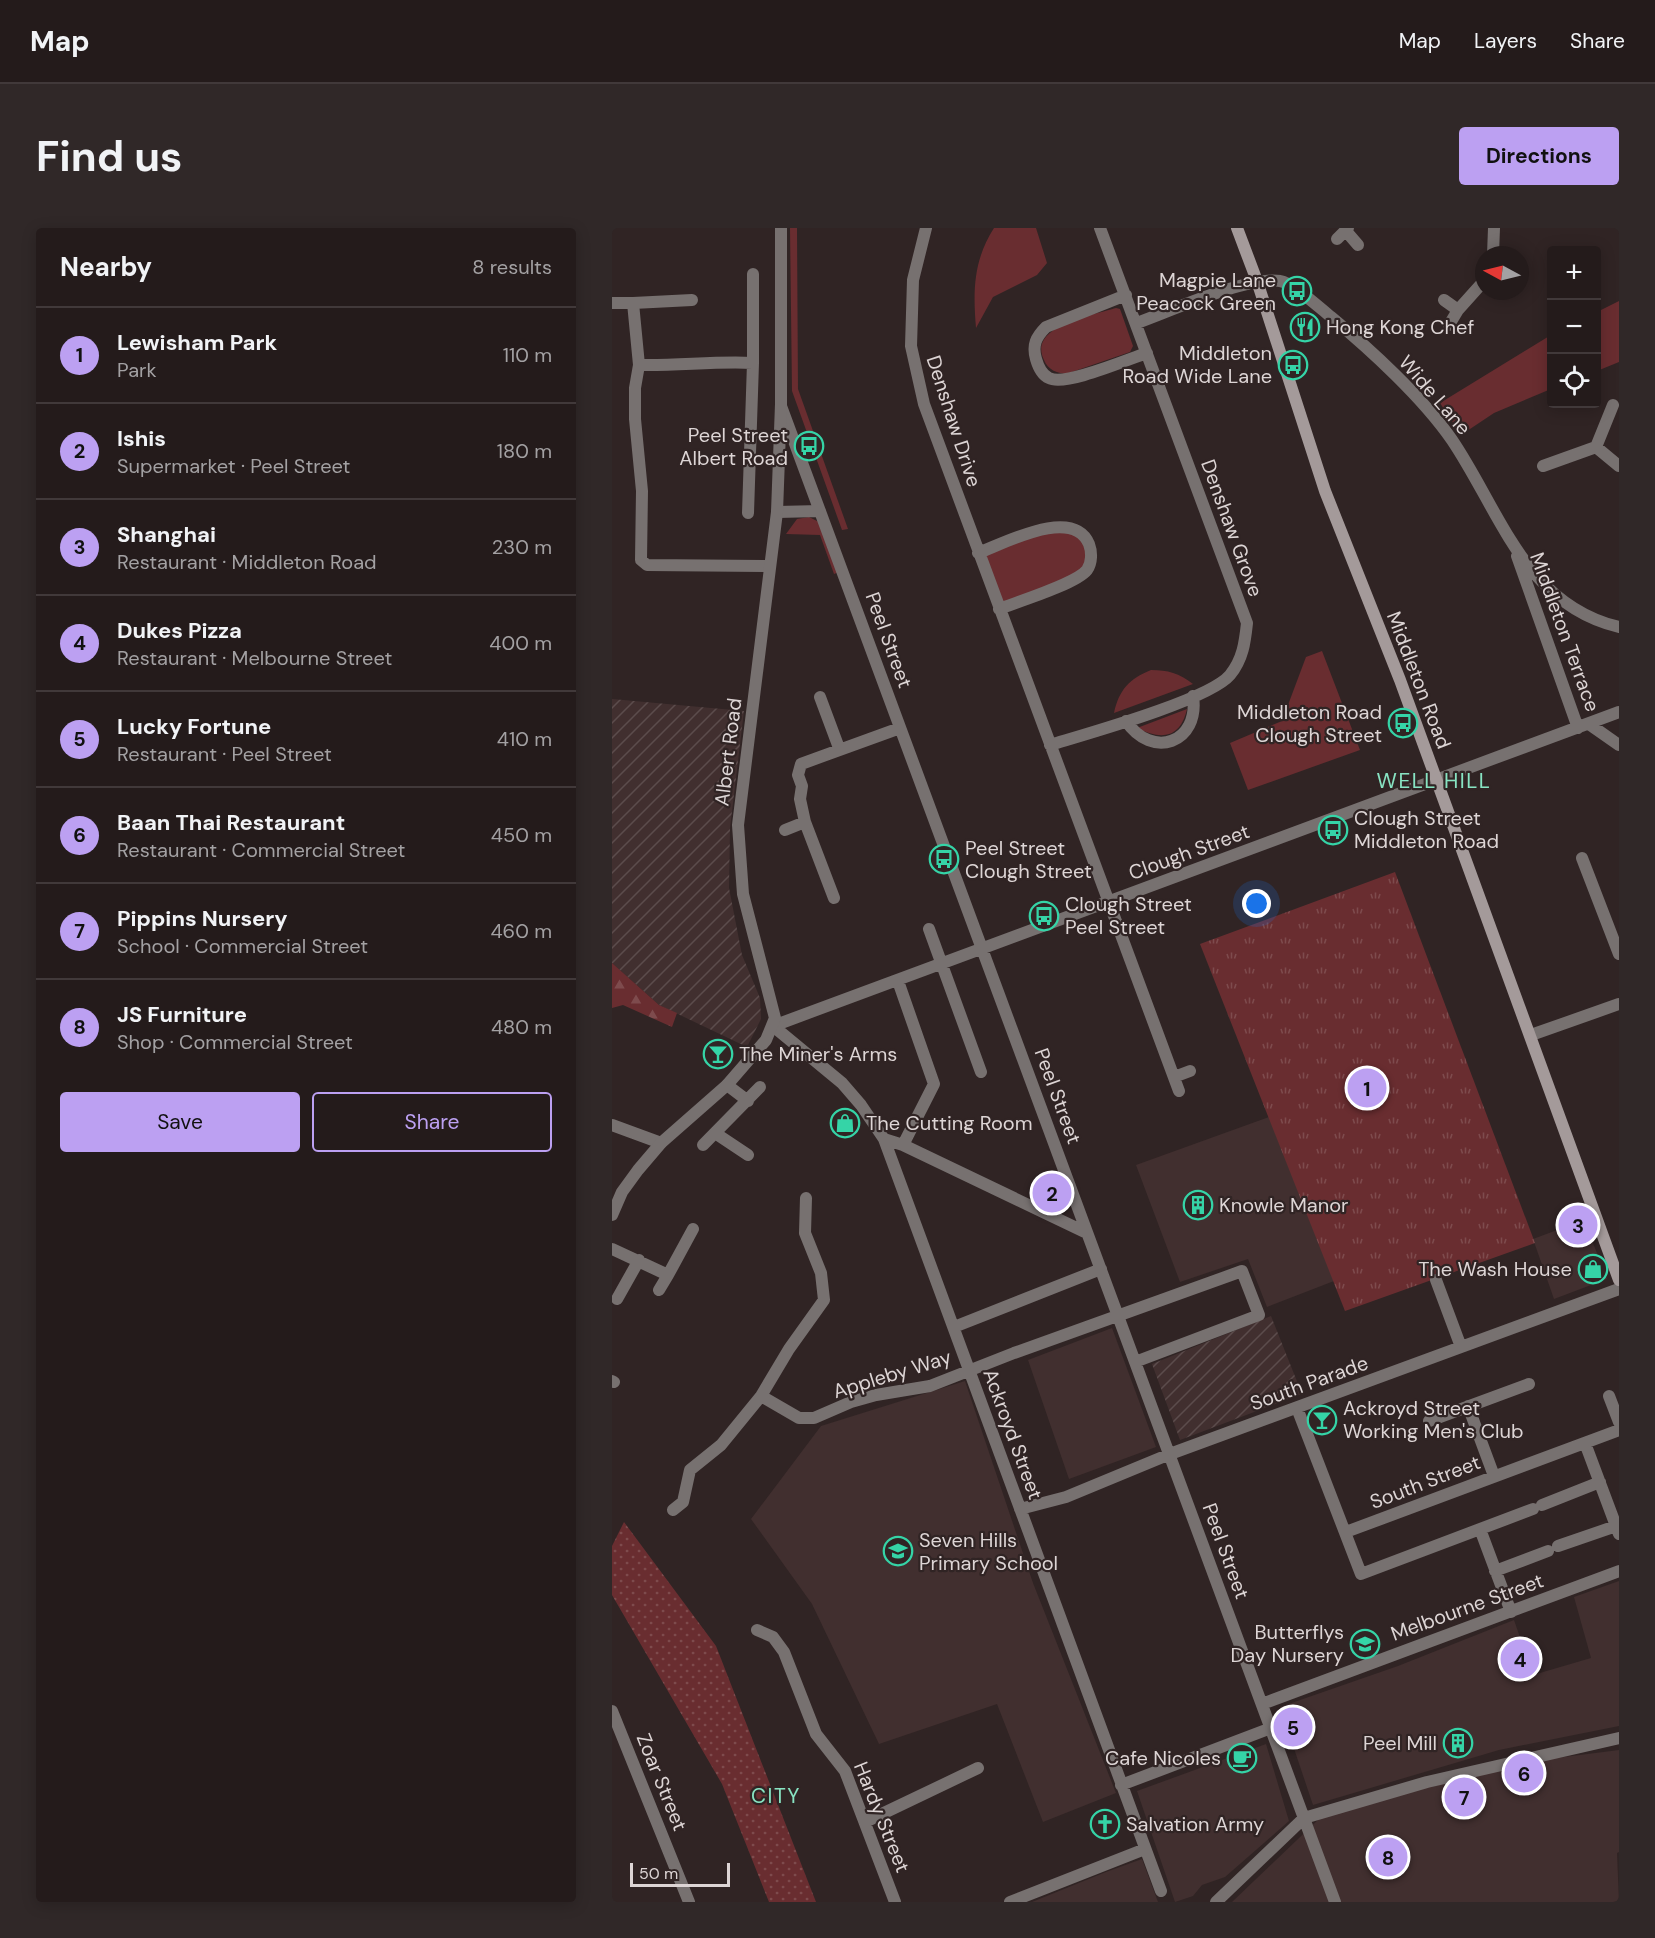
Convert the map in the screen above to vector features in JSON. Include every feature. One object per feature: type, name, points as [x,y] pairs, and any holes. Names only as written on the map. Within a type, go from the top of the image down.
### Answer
[{"type":"main road","name":"Middleton Road","points":[[1237,228],[1257,281],[1325,491],[1436,780],[1619,1280]]},
{"type":"street","name":"Albert Road","points":[[773,1026],[773,1004],[743,894],[738,825],[777,512],[781,404],[781,228]]},
{"type":"street","name":"Denshaw Drive","points":[[926,228],[913,280],[911,346],[924,404],[1179,1091]]},
{"type":"street","name":"Denshaw Grove","points":[[1050,745],[1126,721],[1207,691],[1230,675],[1244,650],[1247,623],[1100,228]]},
{"type":"street","points":[[1493,246],[1494,228]]},
{"type":"street","points":[[1343,233],[1358,245]]},
{"type":"street","points":[[748,513],[753,363],[753,274]]},
{"type":"street","name":"Wide Lane","points":[[1137,323],[1257,281],[1281,281],[1305,297],[1364,346],[1398,379],[1452,440],[1515,550],[1555,597],[1608,624],[1619,627]]},
{"type":"street","points":[[1449,325],[1458,310],[1475,290]]},
{"type":"street","points":[[1126,296],[1046,327],[1038,334],[1033,349],[1039,368],[1049,379],[1064,381],[1147,353]]},
{"type":"street","points":[[612,303],[692,300]]},
{"type":"street","points":[[1444,300],[1458,310]]},
{"type":"street","points":[[633,303],[639,365],[635,388],[635,409],[642,491],[641,560],[647,565],[771,566]]},
{"type":"street","points":[[639,365],[685,366],[717,361],[753,363]]},
{"type":"street","name":"Peel Street","points":[[781,404],[1335,1902]]},
{"type":"street","points":[[1543,466],[1596,447],[1613,405]]},
{"type":"street","points":[[1596,447],[1619,466]]},
{"type":"street","points":[[777,512],[820,511]]},
{"type":"street","points":[[978,553],[1052,526],[1071,526],[1085,536],[1092,552],[1087,570],[1075,579],[999,609]]},
{"type":"street","name":"Middleton Terrace","points":[[1515,550],[1584,726]]},
{"type":"street","points":[[1126,721],[1134,733],[1144,740],[1156,744],[1168,743],[1179,738],[1188,729],[1193,718],[1193,696]]},
{"type":"street","points":[[820,697],[839,748]]},
{"type":"street","name":"Clough Street","points":[[773,1026],[1619,712]]},
{"type":"street","points":[[1584,726],[1619,745]]},
{"type":"street","points":[[834,898],[805,822],[800,799],[802,786],[798,775],[801,764],[839,748],[900,728]]},
{"type":"street","points":[[785,830],[805,822]]},
{"type":"street","points":[[1582,858],[1619,954]]},
{"type":"street","points":[[929,929],[981,1072]]},
{"type":"street","points":[[898,981],[934,1084],[903,1145]]},
{"type":"street","points":[[1531,1035],[1619,1004]]},
{"type":"street","points":[[612,1215],[622,1192],[661,1143],[727,1085],[766,1040],[773,1026]]},
{"type":"street","name":"Ackroyd Street","points":[[773,1026],[842,1083],[861,1105],[884,1139],[1161,1891]]},
{"type":"street","points":[[1174,1077],[1190,1071]]},
{"type":"street","points":[[727,1085],[748,1101]]},
{"type":"street","points":[[703,1145],[760,1087]]},
{"type":"street","points":[[612,1125],[661,1143]]},
{"type":"street","points":[[716,1132],[748,1155]]},
{"type":"street","points":[[884,1139],[903,1145],[1088,1233]]},
{"type":"street","points":[[673,1510],[683,1502],[690,1470],[721,1445],[761,1396],[789,1349],[824,1300],[821,1273],[805,1233],[806,1198]]},
{"type":"street","points":[[659,1290],[693,1229]]},
{"type":"street","points":[[612,1249],[668,1275]]},
{"type":"street","points":[[617,1299],[639,1260]]},
{"type":"street","points":[[954,1327],[1101,1269]]},
{"type":"street","name":"Appleby Way","points":[[761,1396],[799,1418],[814,1418],[851,1402],[930,1386],[1242,1271],[1259,1315],[1135,1362]]},
{"type":"street","points":[[1436,1280],[1461,1347]]},
{"type":"street","name":"South Parade","points":[[1020,1509],[1066,1497],[1170,1455],[1619,1289]]},
{"type":"street","points":[[1429,1421],[1529,1384]]},
{"type":"street","points":[[1609,1396],[1619,1422]]},
{"type":"street","points":[[1468,1406],[1494,1476]]},
{"type":"street","points":[[1297,1408],[1361,1574],[1600,1482]]},
{"type":"street","name":"South Street","points":[[1346,1532],[1619,1430]]},
{"type":"street","points":[[1496,1570],[1553,1549],[1617,1530],[1585,1443]]},
{"type":"street","points":[[1480,1529],[1511,1612]]},
{"type":"street","name":"Melbourne Street","points":[[1262,1704],[1619,1571]]},
{"type":"street","name":"Hardy Street","points":[[758,1630],[773,1636],[784,1652],[816,1734],[845,1771],[895,1902]]},
{"type":"street","name":"Zoar Street","points":[[612,1711],[689,1902]]},
{"type":"street","points":[[1121,1785],[1271,1728]]},
{"type":"street","points":[[1216,1902],[1304,1818],[1427,1782],[1619,1738]]},
{"type":"street","points":[[865,1822],[978,1768]]},
{"type":"street","points":[[1010,1902],[1145,1849]]},
{"type":"shaded area","points":[[612,699],[744,711],[730,828],[729,888],[742,955],[760,998],[761,1019],[747,1047],[659,1005],[612,963]]},
{"type":"shaded area","points":[[1269,1117],[1334,1281],[1267,1307],[1248,1259],[1180,1282],[1136,1165]]},
{"type":"shaded area","points":[[1584,1220],[1607,1279],[1554,1299],[1533,1239]]},
{"type":"shaded area","points":[[1271,1316],[1302,1394],[1180,1440],[1152,1364]]},
{"type":"shaded area","points":[[1112,1328],[1156,1447],[1069,1479],[1028,1360]]},
{"type":"shaded area","name":"Seven Hills Primary School","points":[[965,1381],[1033,1583],[1116,1793],[1043,1822],[997,1704],[879,1744],[812,1604],[751,1519],[821,1426]]},
{"type":"shaded area","points":[[1619,1581],[1619,1726],[1499,1750],[1313,1805],[1280,1707],[1398,1666],[1514,1620],[1533,1675],[1591,1658],[1574,1597]]},
{"type":"shaded area","points":[[1266,1744],[1289,1821],[1225,1877],[1202,1885],[1193,1896],[1175,1902],[1137,1791]]},
{"type":"shaded area","points":[[1619,1750],[1619,1852],[1617,1853],[1619,1902],[1232,1902],[1320,1818],[1422,1788],[1556,1758]]},
{"type":"shaded area","points":[[1142,1859],[1158,1902],[1032,1902],[1106,1872]]},
{"type":"green space","points":[[790,228],[797,228],[798,389],[848,529],[842,530],[792,391]]},
{"type":"green space","points":[[994,228],[1036,228],[1047,263],[1037,275],[993,297],[976,328],[975,289],[978,264]]},
{"type":"green space","points":[[1619,301],[1619,362],[1601,369],[1601,354],[1601,310]]},
{"type":"green space","points":[[1116,308],[1120,309],[1133,346],[1130,352],[1066,374],[1050,369],[1044,360],[1041,348],[1053,330],[1079,319]]},
{"type":"green space","points":[[1547,337],[1547,391],[1494,413],[1461,435],[1440,403]]},
{"type":"green space","points":[[809,517],[819,522],[839,572],[834,574],[820,535],[786,534],[797,519]]},
{"type":"green space","points":[[1052,527],[1085,536],[1087,570],[999,609],[978,553]]},
{"type":"green space","points":[[1322,651],[1360,750],[1248,790],[1230,743],[1282,721],[1306,657]]},
{"type":"green space","points":[[1151,670],[1173,673],[1193,684],[1114,713],[1126,686]]},
{"type":"green space","points":[[1187,709],[1180,726],[1168,734],[1154,734],[1137,728]]},
{"type":"green space","points":[[1395,872],[1535,1243],[1345,1311],[1200,944]]},
{"type":"green space","points":[[612,963],[659,1005],[677,1013],[672,1027],[623,1005],[612,1008]]},
{"type":"green space","points":[[624,1522],[716,1646],[816,1902],[769,1902],[722,1784],[612,1595],[612,1546]]},
{"type":"place","name":"Magpie Lane Peacock Green","points":[[1297,291]]},
{"type":"place","name":"Hong Kong Chef","points":[[1305,327]]},
{"type":"place","name":"Middleton Road Wide Lane","points":[[1293,365]]},
{"type":"place","name":"Peel Street Albert Road","points":[[809,446]]},
{"type":"place","name":"Middleton Road Clough Street","points":[[1403,723]]},
{"type":"place","name":"Clough Street Middleton Road","points":[[1333,830]]},
{"type":"place","name":"Peel Street Clough Street","points":[[944,859]]},
{"type":"place","name":"Clough Street Peel Street","points":[[1044,916]]},
{"type":"place","name":"The Miner's Arms","points":[[718,1054]]},
{"type":"place","name":"Lewisham Park","points":[[1367,1088]]},
{"type":"place","name":"The Cutting Room","points":[[845,1123]]},
{"type":"place","name":"Ishis","points":[[1052,1193]]},
{"type":"place","name":"Knowle Manor","points":[[1198,1205]]},
{"type":"place","name":"Shanghai","points":[[1578,1225]]},
{"type":"place","name":"The Wash House","points":[[1593,1269]]},
{"type":"place","name":"Ackroyd Street Working Men's Club","points":[[1322,1420]]},
{"type":"place","name":"Seven Hills Primary School","points":[[898,1551]]},
{"type":"place","name":"Butterflys Day Nursery","points":[[1365,1644]]},
{"type":"place","name":"Dukes Pizza","points":[[1520,1659]]},
{"type":"place","name":"Lucky Fortune","points":[[1293,1727]]},
{"type":"place","name":"Peel Mill","points":[[1458,1743]]},
{"type":"place","name":"Cafe Nicoles","points":[[1242,1758]]},
{"type":"place","name":"Baan Thai Restaurant","points":[[1524,1773]]},
{"type":"place","name":"Pippins Nursery","points":[[1464,1797]]},
{"type":"place","name":"Salvation Army","points":[[1105,1824]]},
{"type":"place","name":"JS Furniture","points":[[1388,1857]]},
{"type":"district","name":"WELL HILL","points":[[1434,781]]},
{"type":"district","name":"CITY","points":[[776,1796]]}]
